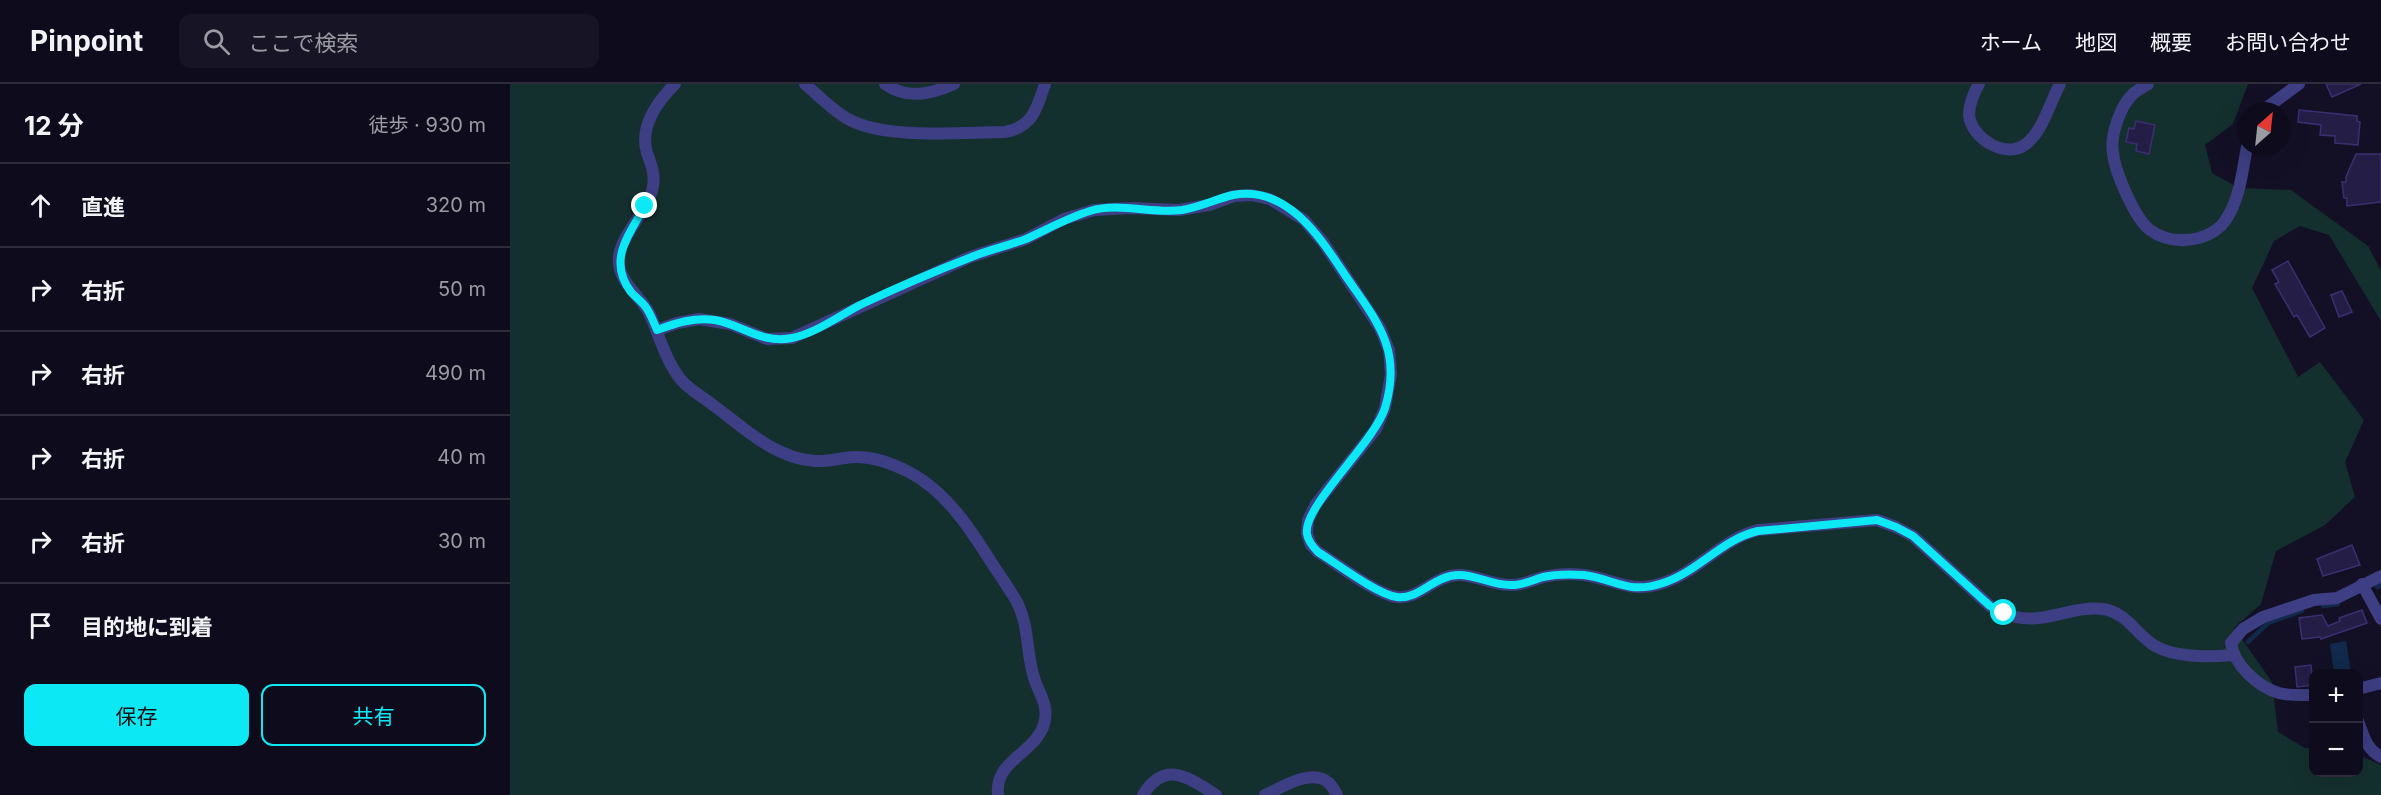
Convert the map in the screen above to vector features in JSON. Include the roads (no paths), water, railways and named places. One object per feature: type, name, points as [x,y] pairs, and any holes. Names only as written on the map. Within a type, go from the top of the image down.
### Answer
[{"type":"street","points":[[675,84],[661,99],[647,123],[646,149],[654,171],[652,190],[622,246],[619,258],[623,277],[630,291],[647,308],[669,363],[683,383],[768,446],[794,458],[816,461],[855,457],[878,459],[909,473],[934,489],[968,525],[1017,603],[1027,631],[1033,675],[1042,693],[1046,709],[1044,726],[1035,740],[1003,769],[997,784],[998,795]]},
{"type":"street","points":[[805,84],[837,112],[850,120],[873,129],[925,133],[1018,130],[1028,123],[1045,84]]},
{"type":"street","points":[[885,84],[911,93],[931,94],[954,84]]},
{"type":"street","points":[[1979,84],[1969,114],[1972,124],[1978,135],[1997,147],[2011,149],[2025,146],[2034,135],[2060,84]]},
{"type":"street","points":[[2148,84],[2132,94],[2124,107],[2116,126],[2112,152],[2127,195],[2140,219],[2150,230],[2177,241],[2197,238],[2216,231],[2225,221],[2238,195],[2245,156]]},
{"type":"street","points":[[2274,102],[2299,84]]},
{"type":"street","points":[[657,330],[676,323],[699,319],[730,324],[767,339],[792,338],[810,332],[861,305],[970,257],[1026,238],[1064,219],[1094,210],[1132,208],[1179,210],[1209,204],[1234,195],[1251,195],[1270,199],[1304,220],[1323,242],[1369,310],[1389,350],[1391,374],[1385,408],[1376,429],[1316,504],[1308,520],[1306,534],[1311,545],[1318,552],[1387,595],[1404,597],[1417,593],[1446,576],[1462,575],[1511,586],[1560,574],[1586,575],[1624,587],[1643,587],[1665,583],[1745,534],[1877,520],[1913,536],[1990,606],[2016,618],[2030,619],[2085,609],[2104,609],[2126,620],[2156,646],[2175,653],[2214,657],[2233,655]]},
{"type":"street","points":[[2309,695],[2281,694],[2268,689],[2251,676],[2233,655],[2231,643],[2243,628],[2263,617],[2314,600],[2337,598],[2381,576]]},
{"type":"street","points":[[2362,584],[2381,619]]},
{"type":"street","points":[[2363,688],[2381,683]]},
{"type":"street","points":[[2359,723],[2366,743],[2373,752],[2381,757]]},
{"type":"street","points":[[1143,795],[1149,785],[1161,776],[1173,773],[1184,776],[1216,795]]},
{"type":"street","points":[[1265,795],[1304,778],[1319,778],[1328,782],[1337,795]]},
{"type":"water","points":[[2346,641],[2350,669],[2333,669],[2330,644]]},
{"type":"waterway","points":[[2377,587],[2381,585]]},
{"type":"waterway","points":[[2323,606],[2338,604]]},
{"type":"waterway","points":[[2248,642],[2268,623],[2302,611]]}]
